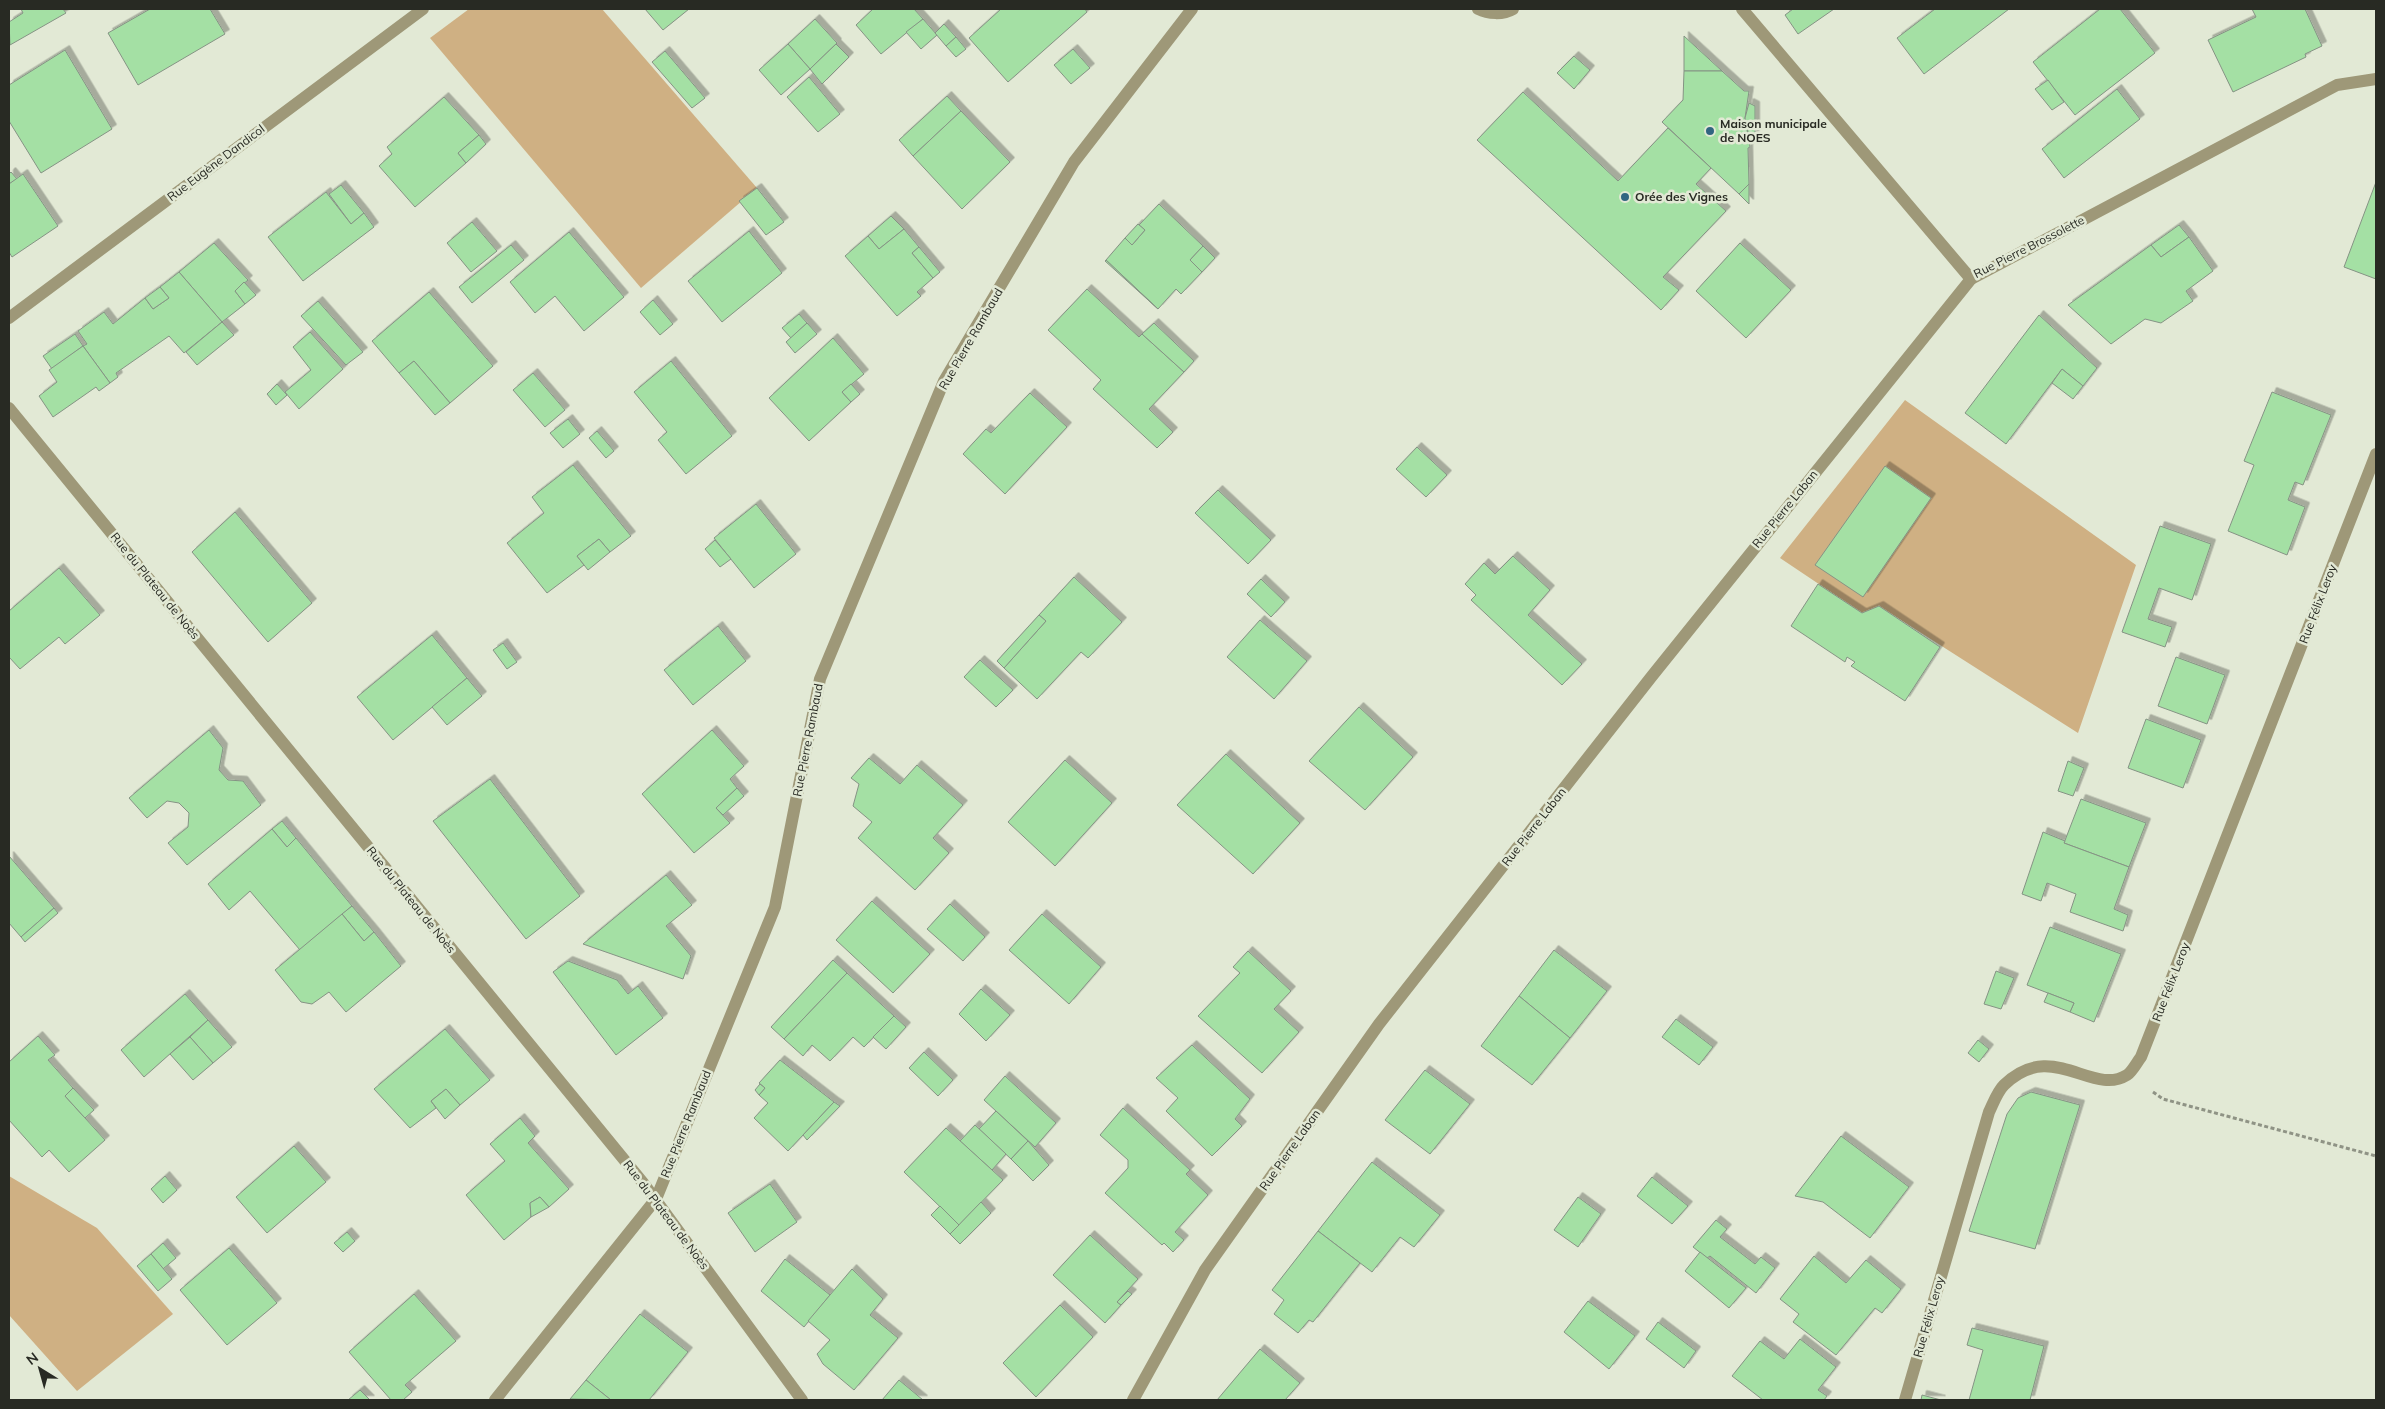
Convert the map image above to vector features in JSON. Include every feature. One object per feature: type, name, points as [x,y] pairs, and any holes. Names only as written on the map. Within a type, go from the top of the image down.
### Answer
[{"type":"street","name":"Rue Eugène Dandicol","points":[[9,318],[423,9]]},
{"type":"street","name":"Rue Pierre Rambaud","points":[[495,1400],[656,1198],[775,907],[820,679],[944,381],[1074,162],[1192,9]]},
{"type":"street","points":[[1478,9],[1486,13],[1514,9]]},
{"type":"street","name":"Rue Pierre Brossolette","points":[[1742,9],[1971,279],[2337,85],[2376,79]]},
{"type":"street","name":"Rue Pierre Laban","points":[[1133,1400],[1205,1270],[1379,1024],[1652,676],[1971,279]]},
{"type":"street","name":"Rue du Plateau de Noès","points":[[9,408],[656,1198],[802,1400]]},
{"type":"street","name":"Rue Félix Leroy","points":[[1905,1400],[1989,1112],[2003,1086],[2030,1068],[2052,1065],[2107,1080],[2127,1075],[2142,1057],[2376,454]]},
{"type":"path","points":[[2127,1075],[2163,1100],[2376,1156]]},
{"type":"shaded area","points":[[469,9],[602,9],[757,188],[641,288],[430,38]]},
{"type":"shaded area","points":[[1905,400],[2136,565],[2078,733],[1879,606],[1862,613],[1780,558]]},
{"type":"shaded area","points":[[9,1176],[97,1228],[173,1314],[77,1391],[9,1315]]},
{"type":"building","points":[[21,9],[63,9],[66,13],[10,45],[9,22],[23,13]]},
{"type":"building","points":[[150,9],[210,9],[225,34],[138,85],[108,33]]},
{"type":"building","points":[[645,9],[689,9],[663,30]]},
{"type":"building","points":[[873,9],[914,9],[923,19],[881,54],[856,25]]},
{"type":"building","points":[[1001,9],[1085,9],[1087,12],[1008,82],[969,38]]},
{"type":"building","points":[[1793,9],[1834,9],[1798,34],[1785,15]]},
{"type":"building","points":[[1935,9],[2009,9],[1924,74],[1897,38]]},
{"type":"building","points":[[2100,9],[2120,9],[2155,53],[2075,115],[2033,62]]},
{"type":"building","points":[[2252,9],[2305,9],[2322,46],[2305,54],[2306,57],[2233,92],[2208,40],[2256,17]]},
{"type":"building","points":[[815,19],[837,43],[810,69],[788,44]]},
{"type":"building","points":[[923,19],[937,35],[921,49],[906,32]]},
{"type":"building","points":[[944,24],[956,37],[946,46],[935,33]]},
{"type":"building","points":[[1684,36],[1722,71],[1684,71]]},
{"type":"building","points":[[956,37],[966,49],[956,57],[946,46]]},
{"type":"building","points":[[788,44],[810,69],[781,95],[759,70]]},
{"type":"building","points":[[836,44],[849,57],[822,84],[810,69]]},
{"type":"building","points":[[1073,49],[1090,68],[1071,84],[1054,65]]},
{"type":"building","points":[[65,50],[112,129],[41,173],[9,121],[9,85]]},
{"type":"building","points":[[665,51],[705,98],[692,108],[652,62]]},
{"type":"building","points":[[1574,56],[1590,70],[1574,89],[1557,73]]},
{"type":"building","name":"Maison municipale de NOES","points":[[1684,71],[1722,71],[1744,91],[1749,91],[1745,118],[1750,147],[1748,148],[1749,184],[1739,194],[1662,122],[1683,100]]},
{"type":"building","points":[[809,77],[840,114],[818,132],[787,97]]},
{"type":"building","points":[[2048,80],[2064,102],[2052,110],[2035,89]]},
{"type":"building","points":[[2117,89],[2140,119],[2064,178],[2042,149]]},
{"type":"building","name":"Orée des Vignes","points":[[1523,92],[1618,181],[1668,128],[1711,168],[1696,184],[1726,211],[1663,277],[1679,290],[1661,310],[1477,140]]},
{"type":"building","points":[[947,96],[961,111],[913,156],[899,140]]},
{"type":"building","points":[[444,97],[479,135],[458,153],[466,163],[415,207],[379,166],[392,154],[387,147]]},
{"type":"building","points":[[1749,103],[1755,106],[1755,135],[1749,137],[1745,118]]},
{"type":"building","points":[[961,111],[1010,162],[962,209],[913,156]]},
{"type":"building","points":[[479,135],[486,144],[466,163],[458,153]]},
{"type":"building","points":[[11,172],[17,179],[9,184],[9,174]]},
{"type":"building","points":[[23,174],[58,226],[12,257],[9,252],[9,184]]},
{"type":"building","points":[[2376,182],[2376,279],[2344,267]]},
{"type":"building","points":[[1749,184],[1749,204],[1739,194]]},
{"type":"building","points":[[341,185],[364,213],[351,224],[329,194]]},
{"type":"building","points":[[757,188],[784,222],[766,235],[739,201]]},
{"type":"building","points":[[326,192],[351,224],[364,213],[374,227],[303,281],[268,237]]},
{"type":"building","points":[[1159,204],[1203,246],[1190,260],[1202,272],[1181,294],[1176,289],[1158,309],[1106,260],[1125,238],[1132,245],[1145,230],[1139,225]]},
{"type":"building","points":[[891,216],[904,229],[879,249],[868,236]]},
{"type":"building","points":[[472,222],[497,251],[471,272],[447,243]]},
{"type":"building","points":[[1138,224],[1145,230],[1132,245],[1125,238]]},
{"type":"building","points":[[2179,225],[2189,237],[2161,257],[2151,245]]},
{"type":"building","points":[[904,229],[919,247],[912,253],[933,278],[917,292],[921,296],[897,316],[845,256],[868,236],[879,249]]},
{"type":"building","points":[[749,231],[782,273],[722,322],[688,281]]},
{"type":"building","points":[[569,232],[624,297],[584,331],[555,296],[535,313],[510,282]]},
{"type":"building","points":[[2189,237],[2213,271],[2186,291],[2193,301],[2161,323],[2145,319],[2111,344],[2068,305],[2151,245],[2161,257]]},
{"type":"building","points":[[214,243],[248,280],[235,291],[245,304],[222,322],[179,272]]},
{"type":"building","points":[[1740,243],[1791,290],[1746,338],[1696,291]]},
{"type":"building","points":[[511,245],[524,260],[472,303],[459,287]]},
{"type":"building","points":[[1203,246],[1215,258],[1202,272],[1190,260]]},
{"type":"building","points":[[919,247],[940,272],[933,278],[912,253]]},
{"type":"building","points":[[1106,260],[1158,309],[1105,261]]},
{"type":"building","points":[[179,272],[222,322],[184,353],[169,336],[116,373],[118,377],[110,383],[83,346],[87,344],[78,331],[104,312],[113,324],[145,298],[153,309],[169,298],[160,287]]},
{"type":"building","points":[[244,282],[256,295],[245,304],[235,291]]},
{"type":"building","points":[[160,287],[169,298],[153,309],[145,298]]},
{"type":"building","points":[[1087,289],[1139,337],[1142,334],[1184,372],[1149,409],[1173,432],[1157,448],[1093,389],[1101,380],[1048,330]]},
{"type":"building","points":[[429,292],[493,366],[450,403],[414,361],[399,373],[372,341]]},
{"type":"building","points":[[653,300],[673,324],[660,335],[640,312]]},
{"type":"building","points":[[318,301],[363,352],[346,365],[301,316]]},
{"type":"building","points":[[799,314],[807,323],[791,338],[782,328]]},
{"type":"building","points":[[2039,315],[2097,368],[2083,386],[2062,369],[2006,444],[1965,413]]},
{"type":"building","points":[[222,322],[234,335],[197,365],[186,352]]},
{"type":"building","points":[[807,323],[817,334],[795,353],[786,342]]},
{"type":"building","points":[[1154,323],[1194,361],[1184,372],[1142,334]]},
{"type":"building","points":[[310,332],[343,369],[299,409],[285,392],[311,370],[293,347]]},
{"type":"building","points":[[75,334],[83,346],[52,369],[43,356]]},
{"type":"building","points":[[833,338],[864,374],[842,392],[851,402],[809,441],[769,398]]},
{"type":"building","points":[[83,346],[110,383],[99,391],[96,387],[53,417],[39,396],[57,382],[49,370]]},
{"type":"building","points":[[414,361],[450,403],[435,415],[399,373]]},
{"type":"building","points":[[671,361],[732,436],[686,474],[658,440],[667,432],[634,392]]},
{"type":"building","points":[[2062,369],[2083,386],[2073,399],[2052,383]]},
{"type":"building","points":[[533,373],[565,410],[545,427],[513,390]]},
{"type":"building","points":[[277,384],[287,395],[276,405],[267,394]]},
{"type":"building","points":[[851,384],[860,394],[851,402],[842,392]]},
{"type":"building","points":[[2272,392],[2331,415],[2303,485],[2295,482],[2288,500],[2305,507],[2287,555],[2228,531],[2254,465],[2244,461]]},
{"type":"building","points":[[1030,393],[1067,427],[1005,494],[963,454],[986,429],[991,433]]},
{"type":"building","points":[[568,419],[580,434],[563,448],[550,433]]},
{"type":"building","points":[[597,431],[614,451],[606,458],[589,438]]},
{"type":"building","points":[[1417,447],[1447,475],[1426,497],[1396,469]]},
{"type":"building","points":[[573,465],[631,536],[610,552],[599,539],[577,556],[584,565],[547,593],[507,543],[544,513],[532,497]]},
{"type":"building","points":[[1885,466],[1931,498],[1863,597],[1815,565]]},
{"type":"building","points":[[1218,490],[1271,540],[1248,564],[1195,513]]},
{"type":"building","points":[[756,504],[796,554],[754,588],[714,538]]},
{"type":"building","points":[[235,512],[312,603],[268,642],[192,552]]},
{"type":"building","points":[[2160,526],[2211,544],[2192,600],[2159,588],[2148,619],[2172,627],[2165,647],[2122,632]]},
{"type":"building","points":[[599,539],[610,552],[588,570],[577,556]]},
{"type":"building","points":[[715,540],[731,559],[720,567],[705,549]]},
{"type":"building","points":[[1513,556],[1550,590],[1528,615],[1582,664],[1562,685],[1471,600],[1476,595],[1465,584],[1484,563],[1495,574]]},
{"type":"building","points":[[59,568],[100,615],[65,644],[59,637],[20,669],[9,657],[9,611]]},
{"type":"building","points":[[1074,577],[1122,622],[1088,658],[1081,652],[1037,699],[1004,668],[1046,621],[1039,615]]},
{"type":"building","points":[[1261,579],[1285,602],[1271,617],[1247,594]]},
{"type":"building","points":[[1818,584],[1862,613],[1879,606],[1940,647],[1905,701],[1851,666],[1855,662],[1847,657],[1845,662],[1791,626]]},
{"type":"building","points":[[1039,615],[1046,621],[1004,668],[997,661]]},
{"type":"building","points":[[1260,620],[1307,661],[1274,699],[1227,657]]},
{"type":"building","points":[[718,626],[746,661],[693,705],[664,670]]},
{"type":"building","points":[[432,635],[467,678],[393,740],[357,697]]},
{"type":"building","points":[[503,643],[517,662],[507,669],[493,650]]},
{"type":"building","points":[[2176,657],[2225,675],[2207,724],[2158,706]]},
{"type":"building","points":[[980,660],[1013,690],[996,707],[964,677]]},
{"type":"building","points":[[467,678],[482,696],[447,725],[432,707]]},
{"type":"building","points":[[1359,707],[1413,757],[1365,810],[1309,761]]},
{"type":"building","points":[[2146,719],[2201,740],[2183,788],[2128,768]]},
{"type":"building","points":[[209,730],[223,748],[219,770],[228,780],[243,781],[261,805],[187,865],[168,843],[188,827],[189,813],[179,803],[167,801],[147,818],[129,798]]},
{"type":"building","points":[[712,730],[744,766],[730,779],[737,788],[716,808],[730,823],[694,853],[642,794]]},
{"type":"building","points":[[1226,754],[1300,823],[1253,874],[1177,805]]},
{"type":"building","points":[[869,758],[900,784],[917,765],[963,805],[933,838],[949,853],[915,890],[858,838],[872,822],[853,806],[859,784],[851,778]]},
{"type":"building","points":[[1065,760],[1112,803],[1055,866],[1008,822]]},
{"type":"building","points":[[2068,761],[2084,768],[2073,796],[2058,791]]},
{"type":"building","points":[[490,779],[580,896],[526,939],[433,821]]},
{"type":"building","points":[[737,788],[744,796],[723,815],[716,808]]},
{"type":"building","points":[[2081,799],[2146,823],[2129,867],[2064,843]]},
{"type":"building","points":[[282,821],[296,838],[287,847],[272,829]]},
{"type":"building","points":[[272,829],[287,847],[296,838],[352,906],[300,950],[250,891],[229,910],[208,884]]},
{"type":"building","points":[[2043,832],[2065,841],[2064,843],[2129,867],[2114,909],[2128,915],[2123,931],[2070,912],[2076,894],[2047,883],[2041,901],[2022,894]]},
{"type":"building","points":[[9,856],[54,908],[21,937],[9,923]]},
{"type":"building","points":[[666,875],[692,905],[666,926],[691,956],[683,979],[583,944]]},
{"type":"building","points":[[872,901],[930,954],[893,993],[836,940]]},
{"type":"building","points":[[950,904],[985,937],[963,961],[927,929]]},
{"type":"building","points":[[352,906],[374,932],[364,941],[342,914]]},
{"type":"building","points":[[54,908],[58,913],[25,942],[21,937]]},
{"type":"building","points":[[342,914],[364,941],[374,932],[401,966],[346,1012],[329,992],[312,1004],[301,1002],[275,970]]},
{"type":"building","points":[[1042,914],[1101,967],[1069,1004],[1009,950]]},
{"type":"building","points":[[2050,927],[2121,954],[2094,1022],[2070,1012],[2074,1003],[2027,985]]},
{"type":"building","points":[[1554,950],[1607,991],[1570,1038],[1519,996]]},
{"type":"building","points":[[1248,951],[1291,991],[1274,1009],[1299,1032],[1262,1073],[1198,1016],[1240,973],[1233,967]]},
{"type":"building","points":[[833,960],[847,973],[784,1039],[771,1027]]},
{"type":"building","points":[[568,961],[617,980],[628,994],[638,986],[663,1018],[616,1055],[553,972]]},
{"type":"building","points":[[1996,971],[2014,978],[2001,1009],[1984,1004]]},
{"type":"building","points":[[847,973],[894,1016],[864,1047],[853,1037],[830,1061],[812,1045],[803,1056],[784,1039]]},
{"type":"building","points":[[981,989],[1010,1015],[986,1041],[959,1014]]},
{"type":"building","points":[[2048,993],[2074,1003],[2070,1012],[2044,1002]]},
{"type":"building","points":[[185,994],[208,1020],[144,1077],[121,1050]]},
{"type":"building","points":[[1519,996],[1570,1038],[1532,1085],[1481,1046]]},
{"type":"building","points":[[894,1016],[906,1027],[886,1049],[873,1037]]},
{"type":"building","points":[[1676,1019],[1713,1047],[1699,1065],[1662,1037]]},
{"type":"building","points":[[208,1020],[232,1047],[213,1063],[190,1037]]},
{"type":"building","points":[[445,1029],[490,1080],[460,1105],[446,1089],[431,1101],[436,1108],[410,1128],[374,1089]]},
{"type":"building","points":[[38,1036],[55,1055],[48,1060],[73,1088],[65,1096],[105,1140],[69,1172],[49,1150],[42,1157],[9,1120],[9,1062]]},
{"type":"building","points":[[190,1037],[213,1063],[193,1080],[170,1054]]},
{"type":"building","points":[[1978,1040],[1989,1049],[1979,1062],[1968,1053]]},
{"type":"building","points":[[1192,1045],[1250,1099],[1235,1119],[1242,1126],[1212,1156],[1166,1111],[1178,1098],[1156,1078]]},
{"type":"building","points":[[924,1052],[953,1080],[938,1096],[909,1068]]},
{"type":"building","points":[[780,1060],[834,1102],[788,1151],[754,1118],[768,1103],[759,1095],[765,1088],[759,1083]]},
{"type":"building","points":[[1425,1070],[1470,1104],[1430,1154],[1385,1120]]},
{"type":"building","points":[[1005,1076],[1056,1123],[1035,1147],[984,1100]]},
{"type":"building","points":[[760,1084],[765,1088],[759,1095],[755,1090]]},
{"type":"building","points":[[73,1088],[94,1110],[85,1118],[65,1096]]},
{"type":"building","points":[[446,1089],[460,1105],[445,1119],[431,1101]]},
{"type":"building","points":[[2031,1092],[2080,1105],[2035,1249],[1969,1231],[2007,1114],[2018,1098]]},
{"type":"building","points":[[834,1102],[840,1106],[807,1140],[803,1135]]},
{"type":"building","points":[[1123,1108],[1190,1170],[1186,1174],[1208,1195],[1175,1232],[1184,1240],[1173,1252],[1164,1243],[1162,1245],[1105,1193],[1128,1168],[1128,1160],[1100,1135]]},
{"type":"building","points":[[996,1111],[1028,1141],[1011,1159],[979,1129]]},
{"type":"building","points":[[520,1118],[535,1136],[528,1143],[569,1189],[549,1207],[540,1197],[530,1203],[531,1217],[504,1240],[466,1195],[505,1161],[490,1144]]},
{"type":"building","points":[[975,1125],[1006,1154],[992,1170],[960,1141]]},
{"type":"building","points":[[946,1128],[1003,1180],[959,1225],[904,1172]]},
{"type":"building","points":[[1841,1136],[1909,1187],[1870,1238],[1823,1202],[1795,1196]]},
{"type":"building","points":[[1028,1141],[1049,1165],[1033,1181],[1011,1159]]},
{"type":"building","points":[[294,1146],[326,1182],[267,1233],[236,1197]]},
{"type":"building","points":[[1372,1162],[1440,1215],[1414,1247],[1400,1237],[1372,1272],[1318,1231]]},
{"type":"building","points":[[165,1176],[177,1190],[163,1203],[151,1189]]},
{"type":"building","points":[[1652,1177],[1688,1206],[1672,1224],[1637,1196]]},
{"type":"building","points":[[770,1184],[797,1222],[755,1252],[728,1213]]},
{"type":"building","points":[[540,1197],[549,1207],[531,1217],[530,1203]]},
{"type":"building","points":[[1578,1197],[1601,1214],[1578,1247],[1554,1230]]},
{"type":"building","points":[[981,1202],[991,1213],[960,1244],[950,1234]]},
{"type":"building","points":[[940,1206],[959,1225],[950,1234],[931,1215]]},
{"type":"building","points":[[1716,1220],[1727,1229],[1720,1237],[1755,1264],[1761,1257],[1775,1268],[1756,1293],[1710,1256],[1707,1258],[1693,1247]]},
{"type":"building","points":[[1318,1231],[1360,1263],[1313,1322],[1309,1320],[1298,1333],[1274,1314],[1284,1300],[1272,1290]]},
{"type":"building","points":[[347,1232],[355,1241],[343,1252],[334,1243]]},
{"type":"building","points":[[1090,1235],[1138,1279],[1117,1302],[1121,1305],[1105,1323],[1053,1275]]},
{"type":"building","points":[[163,1243],[176,1258],[163,1269],[151,1254]]},
{"type":"building","points":[[229,1248],[277,1303],[227,1345],[180,1290]]},
{"type":"building","points":[[1700,1252],[1746,1288],[1729,1308],[1685,1271]]},
{"type":"building","points":[[151,1254],[172,1279],[158,1291],[137,1266]]},
{"type":"building","points":[[1814,1256],[1846,1283],[1866,1260],[1901,1289],[1882,1313],[1875,1308],[1836,1355],[1793,1322],[1799,1314],[1780,1299]]},
{"type":"building","points":[[785,1259],[830,1295],[804,1327],[761,1291]]},
{"type":"building","points":[[852,1269],[883,1299],[870,1315],[898,1338],[854,1390],[823,1364],[817,1354],[830,1340],[808,1321]]},
{"type":"building","points":[[1128,1291],[1132,1294],[1121,1305],[1117,1302]]},
{"type":"building","points":[[414,1294],[456,1341],[405,1385],[412,1392],[403,1400],[391,1400],[349,1352]]},
{"type":"building","points":[[1588,1301],[1635,1336],[1609,1369],[1564,1332]]},
{"type":"building","points":[[1060,1305],[1093,1337],[1036,1397],[1003,1363]]},
{"type":"building","points":[[640,1314],[688,1352],[649,1400],[611,1400],[586,1380]]},
{"type":"building","points":[[1658,1322],[1696,1351],[1684,1368],[1646,1339]]},
{"type":"building","points":[[1972,1328],[2044,1346],[2030,1400],[1969,1400],[1983,1350],[1967,1345]]},
{"type":"building","points":[[1800,1339],[1836,1367],[1818,1390],[1827,1396],[1824,1400],[1763,1400],[1732,1376],[1760,1341],[1784,1359]]},
{"type":"building","points":[[1260,1349],[1300,1383],[1285,1400],[1217,1400]]},
{"type":"building","points":[[586,1380],[611,1400],[570,1399]]},
{"type":"building","points":[[899,1380],[923,1400],[882,1400]]},
{"type":"building","points":[[360,1390],[370,1400],[348,1400]]},
{"type":"building","points":[[1922,1395],[1941,1400],[1921,1400]]},
{"type":"place","name":"Maison municipale de NOES","points":[[1710,131]]},
{"type":"place","name":"Orée des Vignes","points":[[1625,197]]}]
